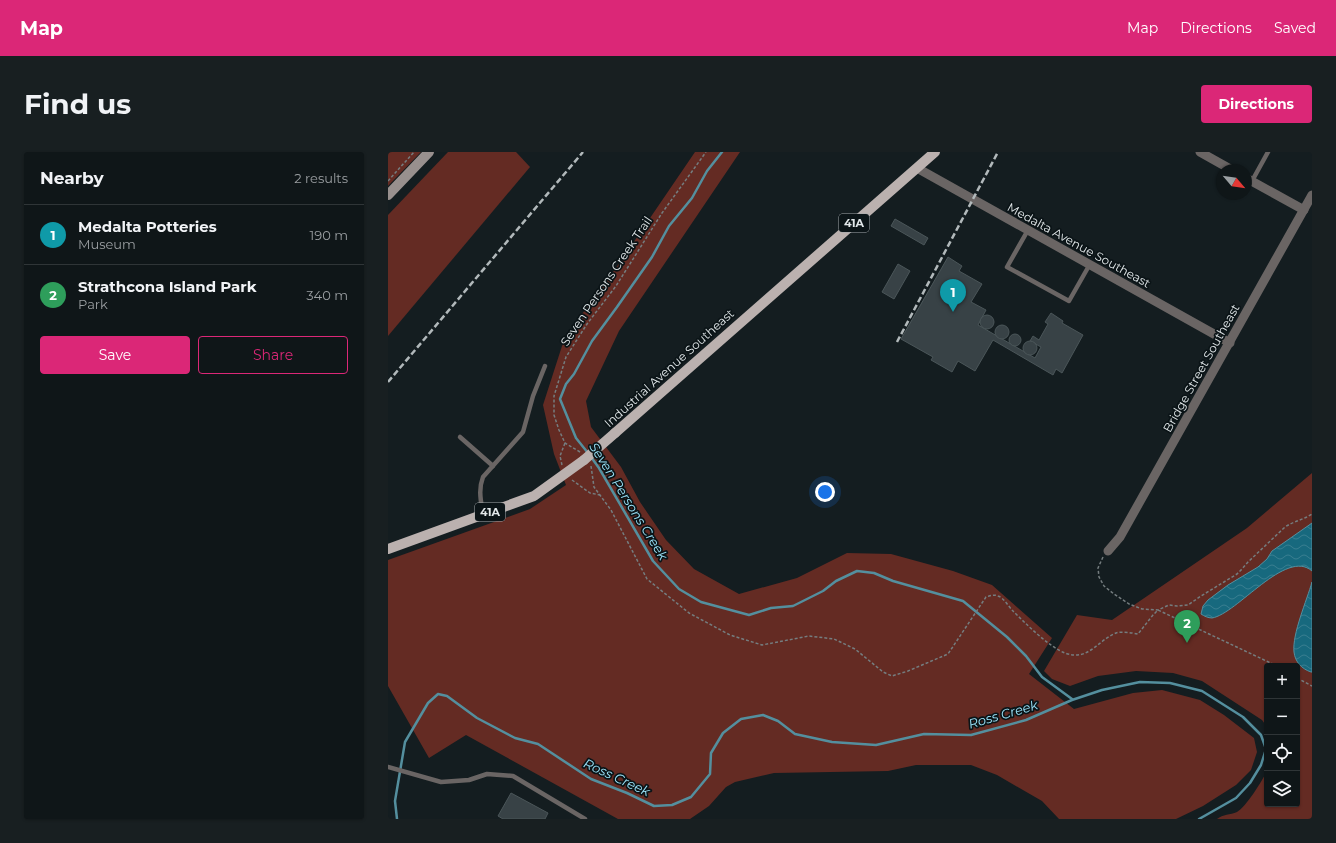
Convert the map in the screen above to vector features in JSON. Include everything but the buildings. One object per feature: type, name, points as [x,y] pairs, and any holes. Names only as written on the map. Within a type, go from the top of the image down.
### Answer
[{"type":"main road","name":"Industrial Avenue Southeast","points":[[388,549],[534,496],[586,459],[935,152]]},
{"type":"street","points":[[388,195],[429,152]]},
{"type":"street","points":[[1200,152],[1221,164]]},
{"type":"street","name":"Medalta Avenue Southeast","points":[[917,168],[1230,342]]},
{"type":"street","points":[[1252,181],[1304,210]]},
{"type":"street","name":"Bridge Street Southeast","points":[[1108,551],[1120,537],[1312,195]]},
{"type":"lane","points":[[1252,175],[1268,152]]},
{"type":"lane","points":[[1028,230],[1007,267],[1069,301],[1090,264]]},
{"type":"lane","points":[[483,515],[479,492],[483,477],[523,432],[533,396],[545,366]]},
{"type":"lane","points":[[460,437],[493,466]]},
{"type":"lane","points":[[388,767],[441,782],[469,780],[487,774],[513,776],[585,819]]},
{"type":"path","points":[[388,181],[414,152]]},
{"type":"path","name":"Seven Persons Creek Trail","points":[[586,459],[580,452],[565,443],[554,415],[554,396],[557,382],[566,357],[587,324],[616,286],[662,213],[706,152]]},
{"type":"path","points":[[586,459],[594,487],[611,510],[646,579],[689,613],[730,635],[762,645],[809,636],[834,639],[855,649],[882,672],[892,676],[908,672],[948,654],[986,597],[996,595],[1001,598],[1046,642],[1064,653],[1076,656],[1090,651],[1117,632],[1138,634],[1158,610],[1169,605],[1188,605],[1227,581],[1242,569],[1285,526],[1312,514]]},
{"type":"path","points":[[1108,551],[1098,568],[1099,577],[1104,586],[1114,594],[1129,604],[1142,609],[1158,610],[1271,663]]},
{"type":"path","points":[[1300,680],[1312,686]]},
{"type":"shaded area","points":[[388,152],[421,152],[388,186]]},
{"type":"shaded area","points":[[448,152],[516,152],[530,167],[388,336],[388,215]]},
{"type":"shaded area","points":[[695,152],[740,152],[619,331],[586,401],[591,427],[621,467],[640,502],[666,540],[694,569],[739,594],[797,578],[847,553],[891,554],[953,571],[992,585],[1052,638],[1029,674],[1074,709],[1133,693],[1162,690],[1200,700],[1224,715],[1254,738],[1257,752],[1251,770],[1236,785],[1203,806],[1176,819],[1059,819],[1042,801],[997,775],[971,765],[916,765],[888,771],[774,773],[735,782],[726,787],[709,806],[690,819],[618,819],[466,735],[429,758],[388,686],[388,560],[530,509],[566,485],[554,454],[543,405],[562,346],[582,314],[616,268]]},
{"type":"shaded area","points":[[1312,473],[1312,819],[1217,819],[1237,812],[1241,809],[1254,793],[1264,776],[1264,807],[1300,807],[1300,663],[1264,663],[1264,723],[1262,720],[1202,681],[1173,673],[1136,671],[1098,676],[1070,686],[1052,679],[1044,671],[1077,615],[1112,620],[1247,528]]},
{"type":"water","points":[[1312,523],[1312,571],[1301,566],[1289,568],[1262,584],[1235,606],[1222,614],[1212,618],[1201,614],[1203,606],[1208,600],[1228,585],[1258,567],[1267,559],[1272,551]]},
{"type":"water","points":[[1312,582],[1312,672],[1302,667],[1300,663],[1297,662],[1295,656],[1294,645],[1297,627]]},
{"type":"waterway","name":"Seven Persons Creek","points":[[588,453],[576,438],[560,399],[566,384],[574,374],[592,341],[652,257],[669,226],[692,198],[707,171],[722,152]]},
{"type":"waterway","name":"Seven Persons Creek","points":[[591,457],[599,468],[653,561],[679,589],[701,602],[749,615],[771,608],[793,606],[823,591],[836,581],[857,571],[874,573],[893,581],[963,601],[1007,637],[1026,656],[1042,677],[1072,699]]},
{"type":"waterway","name":"Ross Creek","points":[[397,819],[395,801],[405,742],[428,703],[438,694],[447,696],[477,718],[515,738],[538,744],[591,779],[627,793],[654,806],[672,805],[691,797],[710,774],[711,753],[723,733],[741,719],[763,715],[778,721],[795,734],[832,742],[876,745],[924,734],[971,735],[1026,720],[1072,700],[1102,690],[1140,682],[1170,683],[1202,691],[1243,717],[1261,735],[1266,749],[1261,765],[1250,783],[1236,798],[1199,819]]},
{"type":"railway","points":[[388,382],[583,152]]},
{"type":"railway","points":[[897,342],[998,152]]},
{"type":"place","name":"Medalta Potteries","points":[[953,312]]},
{"type":"place","name":"Strathcona Island Park","points":[[1187,643]]}]
